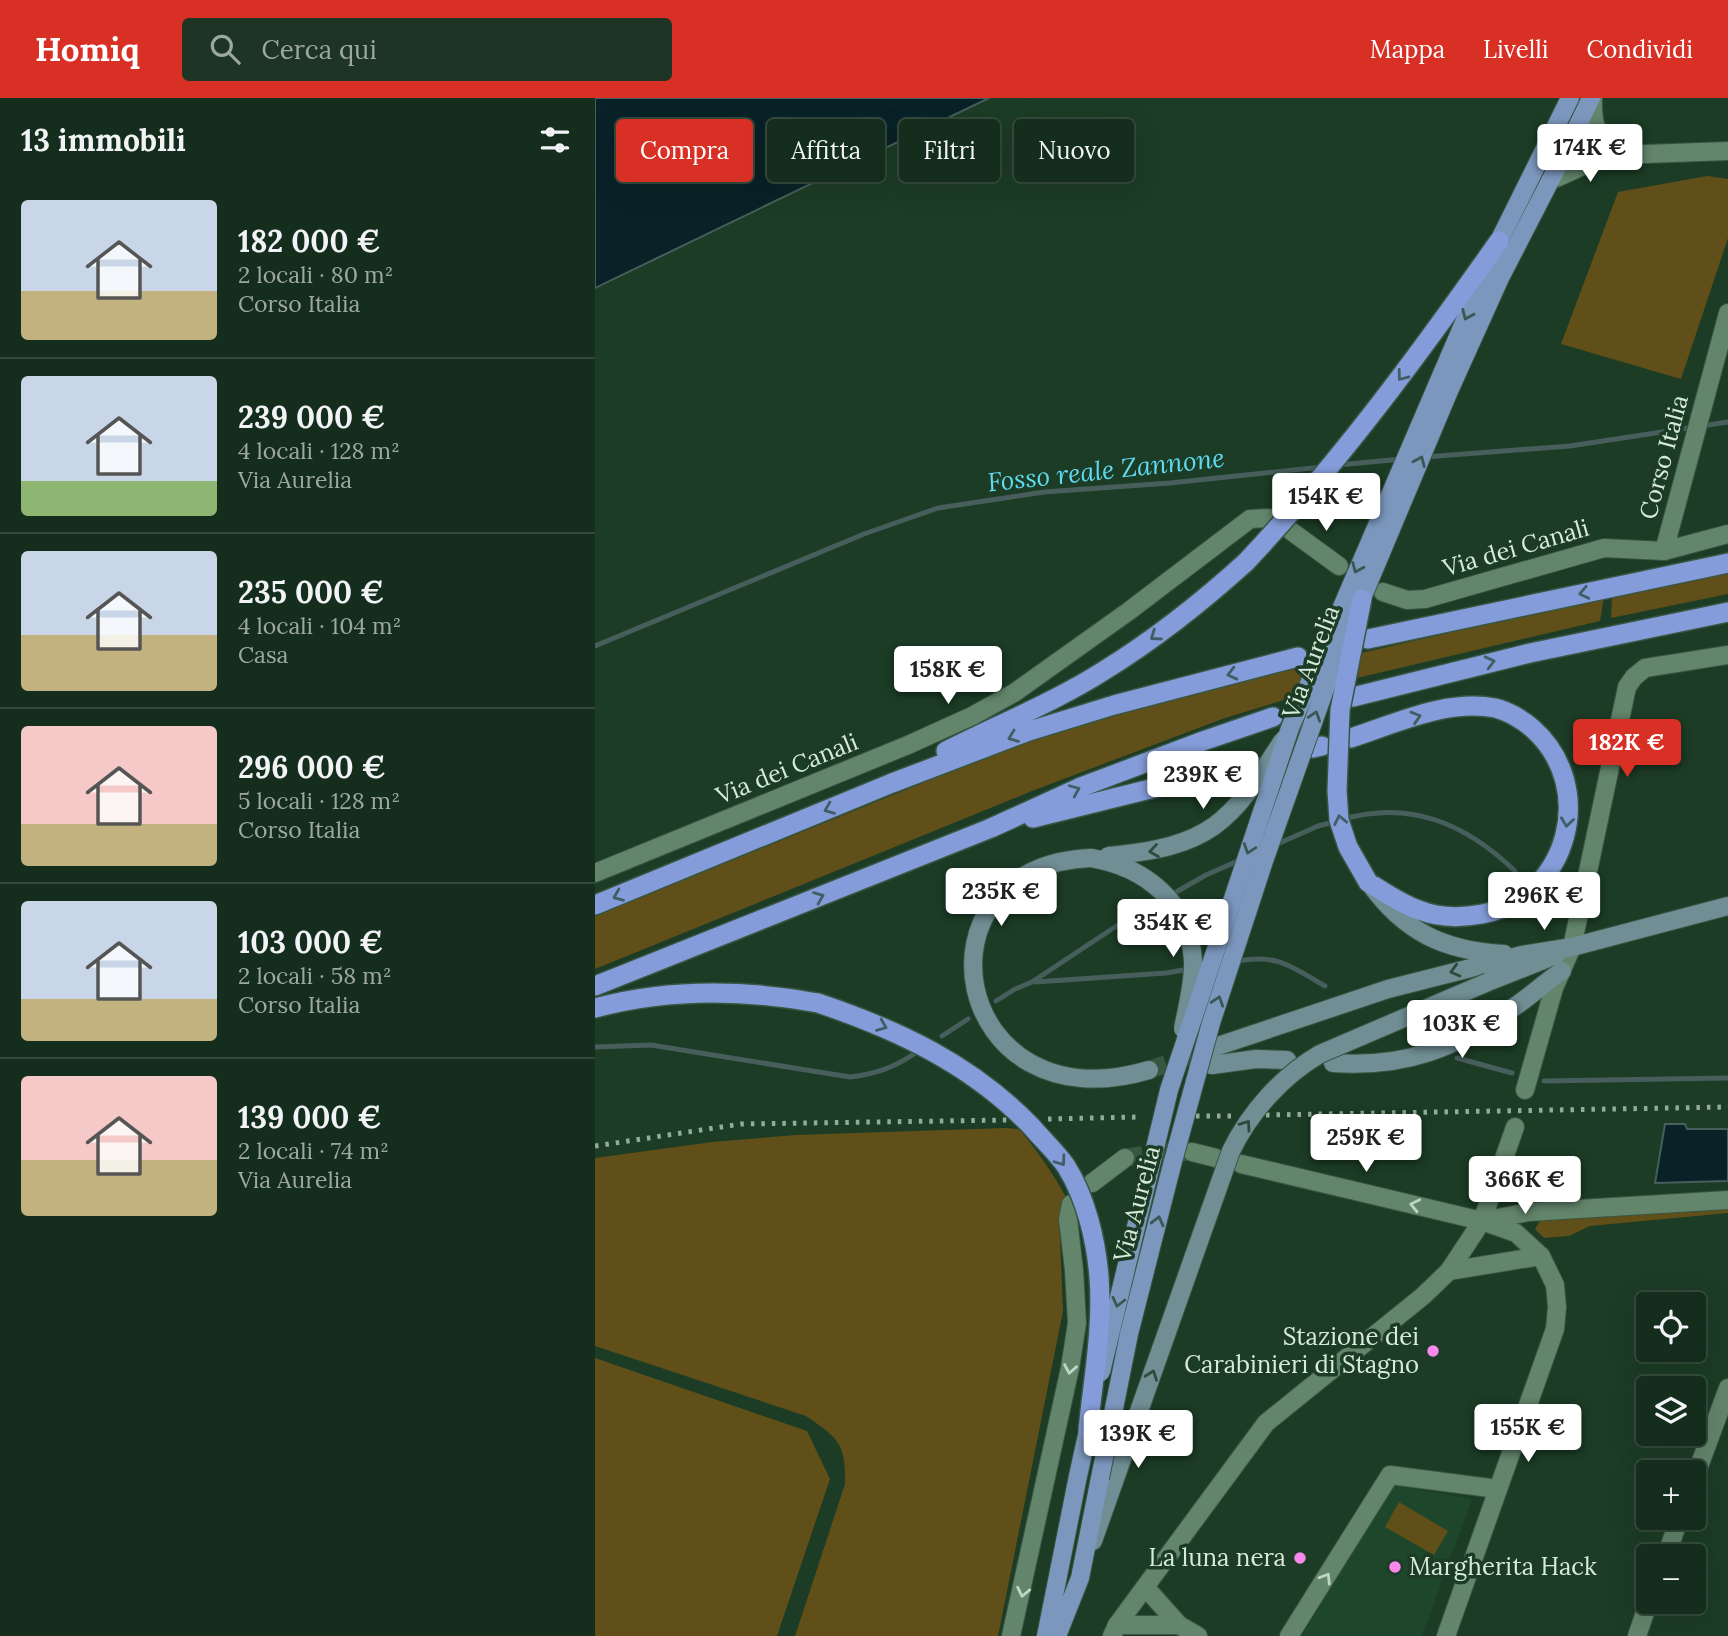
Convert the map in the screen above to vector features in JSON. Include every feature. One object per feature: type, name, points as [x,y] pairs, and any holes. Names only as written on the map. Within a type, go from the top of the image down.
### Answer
[{"type":"highway","points":[[892,783],[947,750],[1073,689],[1106,670],[1212,593],[1246,562],[1292,513],[1343,453],[1432,336],[1499,241]]},
{"type":"highway","points":[[1368,639],[1728,563]]},
{"type":"highway","points":[[1352,738],[1446,708],[1468,706],[1497,708],[1526,723],[1548,745],[1557,762],[1569,805],[1569,824],[1563,844],[1544,877],[1525,897],[1497,911],[1467,917],[1441,916],[1420,911],[1368,881],[1348,847],[1339,820],[1337,791],[1340,709],[1362,599]]},
{"type":"highway","points":[[1353,697],[1530,653],[1728,612]]},
{"type":"highway","points":[[595,905],[892,783],[1026,732],[1151,695],[1298,657]]},
{"type":"highway","points":[[595,986],[991,828],[1081,787],[1203,741],[1282,722]]},
{"type":"highway","points":[[991,828],[1251,764]]},
{"type":"highway","points":[[595,1009],[646,997],[701,992],[778,996],[818,1003],[891,1030],[974,1075],[1010,1105],[1065,1166],[1084,1206],[1097,1257],[1100,1304],[1088,1430]]},
{"type":"main road","name":"Via Aurelia","points":[[1046,1636],[1088,1430],[1169,1090],[1282,722],[1499,241],[1570,98]]},
{"type":"main road","name":"Via Aurelia","points":[[1057,1636],[1080,1578],[1129,1334],[1211,1023],[1264,861],[1326,684],[1455,379],[1500,278],[1592,98]]},
{"type":"main road","points":[[1149,1070],[1108,1078],[1069,1077],[1033,1065],[1017,1056],[1001,1042],[987,1023],[978,1002],[974,984],[975,945],[980,928],[1001,894],[1027,873],[1045,864],[1067,859],[1168,849],[1208,832],[1253,788],[1282,722]]},
{"type":"main road","points":[[1091,858],[1121,864],[1146,877],[1167,897],[1185,926],[1193,960],[1192,985],[1169,1090]]},
{"type":"main road","points":[[1368,881],[1387,908],[1404,923],[1423,934],[1444,943],[1467,948],[1521,955]]},
{"type":"main road","points":[[1287,1060],[1213,1056],[1388,989],[1521,955],[1572,947],[1728,906]]},
{"type":"main road","points":[[1080,1578],[1231,1151],[1247,1123],[1289,1076],[1320,1054],[1488,982],[1541,963],[1572,947]]},
{"type":"main road","points":[[1333,1063],[1394,1061],[1419,1057],[1441,1048],[1517,1006],[1562,971]]},
{"type":"street","points":[[1592,98],[1592,119],[1597,132],[1618,155]]},
{"type":"street","points":[[1550,181],[1587,164],[1618,155],[1728,151]]},
{"type":"street","name":"Corso Italia","points":[[1664,551],[1728,313]]},
{"type":"street","name":"Via dei Canali","points":[[595,873],[908,745],[982,710],[1014,693],[1129,611],[1250,519],[1269,518]]},
{"type":"street","points":[[1291,531],[1339,566]]},
{"type":"street","name":"Corso Italia","points":[[1664,551],[1728,534]]},
{"type":"street","name":"Via dei Canali","points":[[1383,592],[1407,600],[1425,599],[1604,548],[1664,551]]},
{"type":"street","points":[[1525,1090],[1553,988],[1572,947],[1627,687],[1645,668],[1728,655]]},
{"type":"street","points":[[1115,1631],[1266,1423],[1423,1296],[1449,1271],[1482,1221],[1515,1127]]},
{"type":"street","points":[[1192,1152],[1216,1158]]},
{"type":"street","points":[[1091,1183],[1125,1158]]},
{"type":"street","points":[[1241,1164],[1482,1221],[1516,1233],[1541,1256],[1555,1285],[1555,1329],[1446,1636]]},
{"type":"street","points":[[1482,1221],[1529,1212],[1728,1200]]},
{"type":"street","points":[[1011,1636],[1070,1368],[1077,1323],[1067,1219],[1071,1204]]},
{"type":"street","points":[[1449,1271],[1541,1256]]},
{"type":"street","points":[[1701,1460],[1728,1388]]},
{"type":"street","points":[[1289,1636],[1390,1475],[1498,1489]]},
{"type":"street","points":[[1146,1588],[1179,1625],[1198,1636]]},
{"type":"street","points":[[1637,1636],[1645,1614]]},
{"type":"street","points":[[1115,1631],[1179,1625]]},
{"type":"shaded area","points":[[1707,176],[1728,179],[1728,238],[1681,379],[1561,344],[1618,192]]},
{"type":"shaded area","points":[[1728,571],[1728,594],[1611,618],[1612,597]]},
{"type":"shaded area","points":[[1604,597],[1600,621],[1357,678],[1225,718],[1032,791],[595,969],[595,916],[1016,745],[1214,687]]},
{"type":"shaded area","points":[[1019,1129],[1068,1201],[1059,1213],[1063,1311],[998,1636],[795,1636],[845,1484],[842,1450],[833,1436],[806,1416],[595,1346],[595,1158],[712,1142],[796,1135]]},
{"type":"shaded area","points":[[1728,1207],[1728,1213],[1590,1226],[1569,1236],[1544,1238],[1535,1229],[1540,1221],[1547,1219]]},
{"type":"shaded area","points":[[595,1358],[807,1431],[830,1479],[777,1636],[595,1636]]},
{"type":"shaded area","name":"Margherita Hack","points":[[1392,1485],[1472,1499],[1422,1636],[1302,1636]]},
{"type":"shaded area","points":[[1399,1502],[1448,1531],[1434,1555],[1385,1527]]},
{"type":"water","points":[[595,98],[989,98],[945,119],[899,119],[899,141],[885,148],[885,119],[767,119],[767,182],[815,182],[595,288]]},
{"type":"water","points":[[1665,1124],[1685,1124],[1687,1129],[1728,1129],[1728,1181],[1655,1183]]},
{"type":"waterway","name":"Fosso reale Zannone","points":[[1425,457],[1570,446],[1728,422]]},
{"type":"waterway","name":"Fosso reale Zannone","points":[[1338,465],[1402,459]]},
{"type":"waterway","name":"Fosso reale Zannone","points":[[595,646],[864,534],[938,508],[1044,492],[1170,483],[1322,467]]},
{"type":"waterway","points":[[1344,819],[1392,813],[1436,820],[1477,840],[1515,871]]},
{"type":"waterway","points":[[1275,845],[1334,822]]},
{"type":"waterway","points":[[1171,895],[1240,860]]},
{"type":"waterway","points":[[996,1001],[1032,982],[1162,899]]},
{"type":"waterway","points":[[1237,961],[1264,959],[1284,963],[1325,986]]},
{"type":"waterway","points":[[1035,982],[1189,969]]},
{"type":"waterway","points":[[942,1036],[968,1019]]},
{"type":"waterway","points":[[595,1047],[651,1045],[850,1077],[883,1070],[914,1054]]},
{"type":"waterway","points":[[1457,1058],[1512,1073]]},
{"type":"waterway","points":[[1544,1081],[1728,1078]]},
{"type":"tunnel","points":[[1149,1070],[1215,1047]]},
{"type":"tunnel","points":[[1125,1158],[1158,1152],[1188,1152]]},
{"type":"railway","points":[[1266,1115],[1728,1107]]},
{"type":"railway","points":[[1196,1116],[1235,1116]]},
{"type":"railway","points":[[1048,1119],[1138,1117]]},
{"type":"railway","points":[[595,1146],[741,1124],[1008,1120]]},
{"type":"place","name":"Stazione dei Carabinieri di Stagno","points":[[1433,1351]]},
{"type":"place","name":"La luna nera","points":[[1300,1558]]},
{"type":"place","name":"Margherita Hack","points":[[1395,1567]]}]
